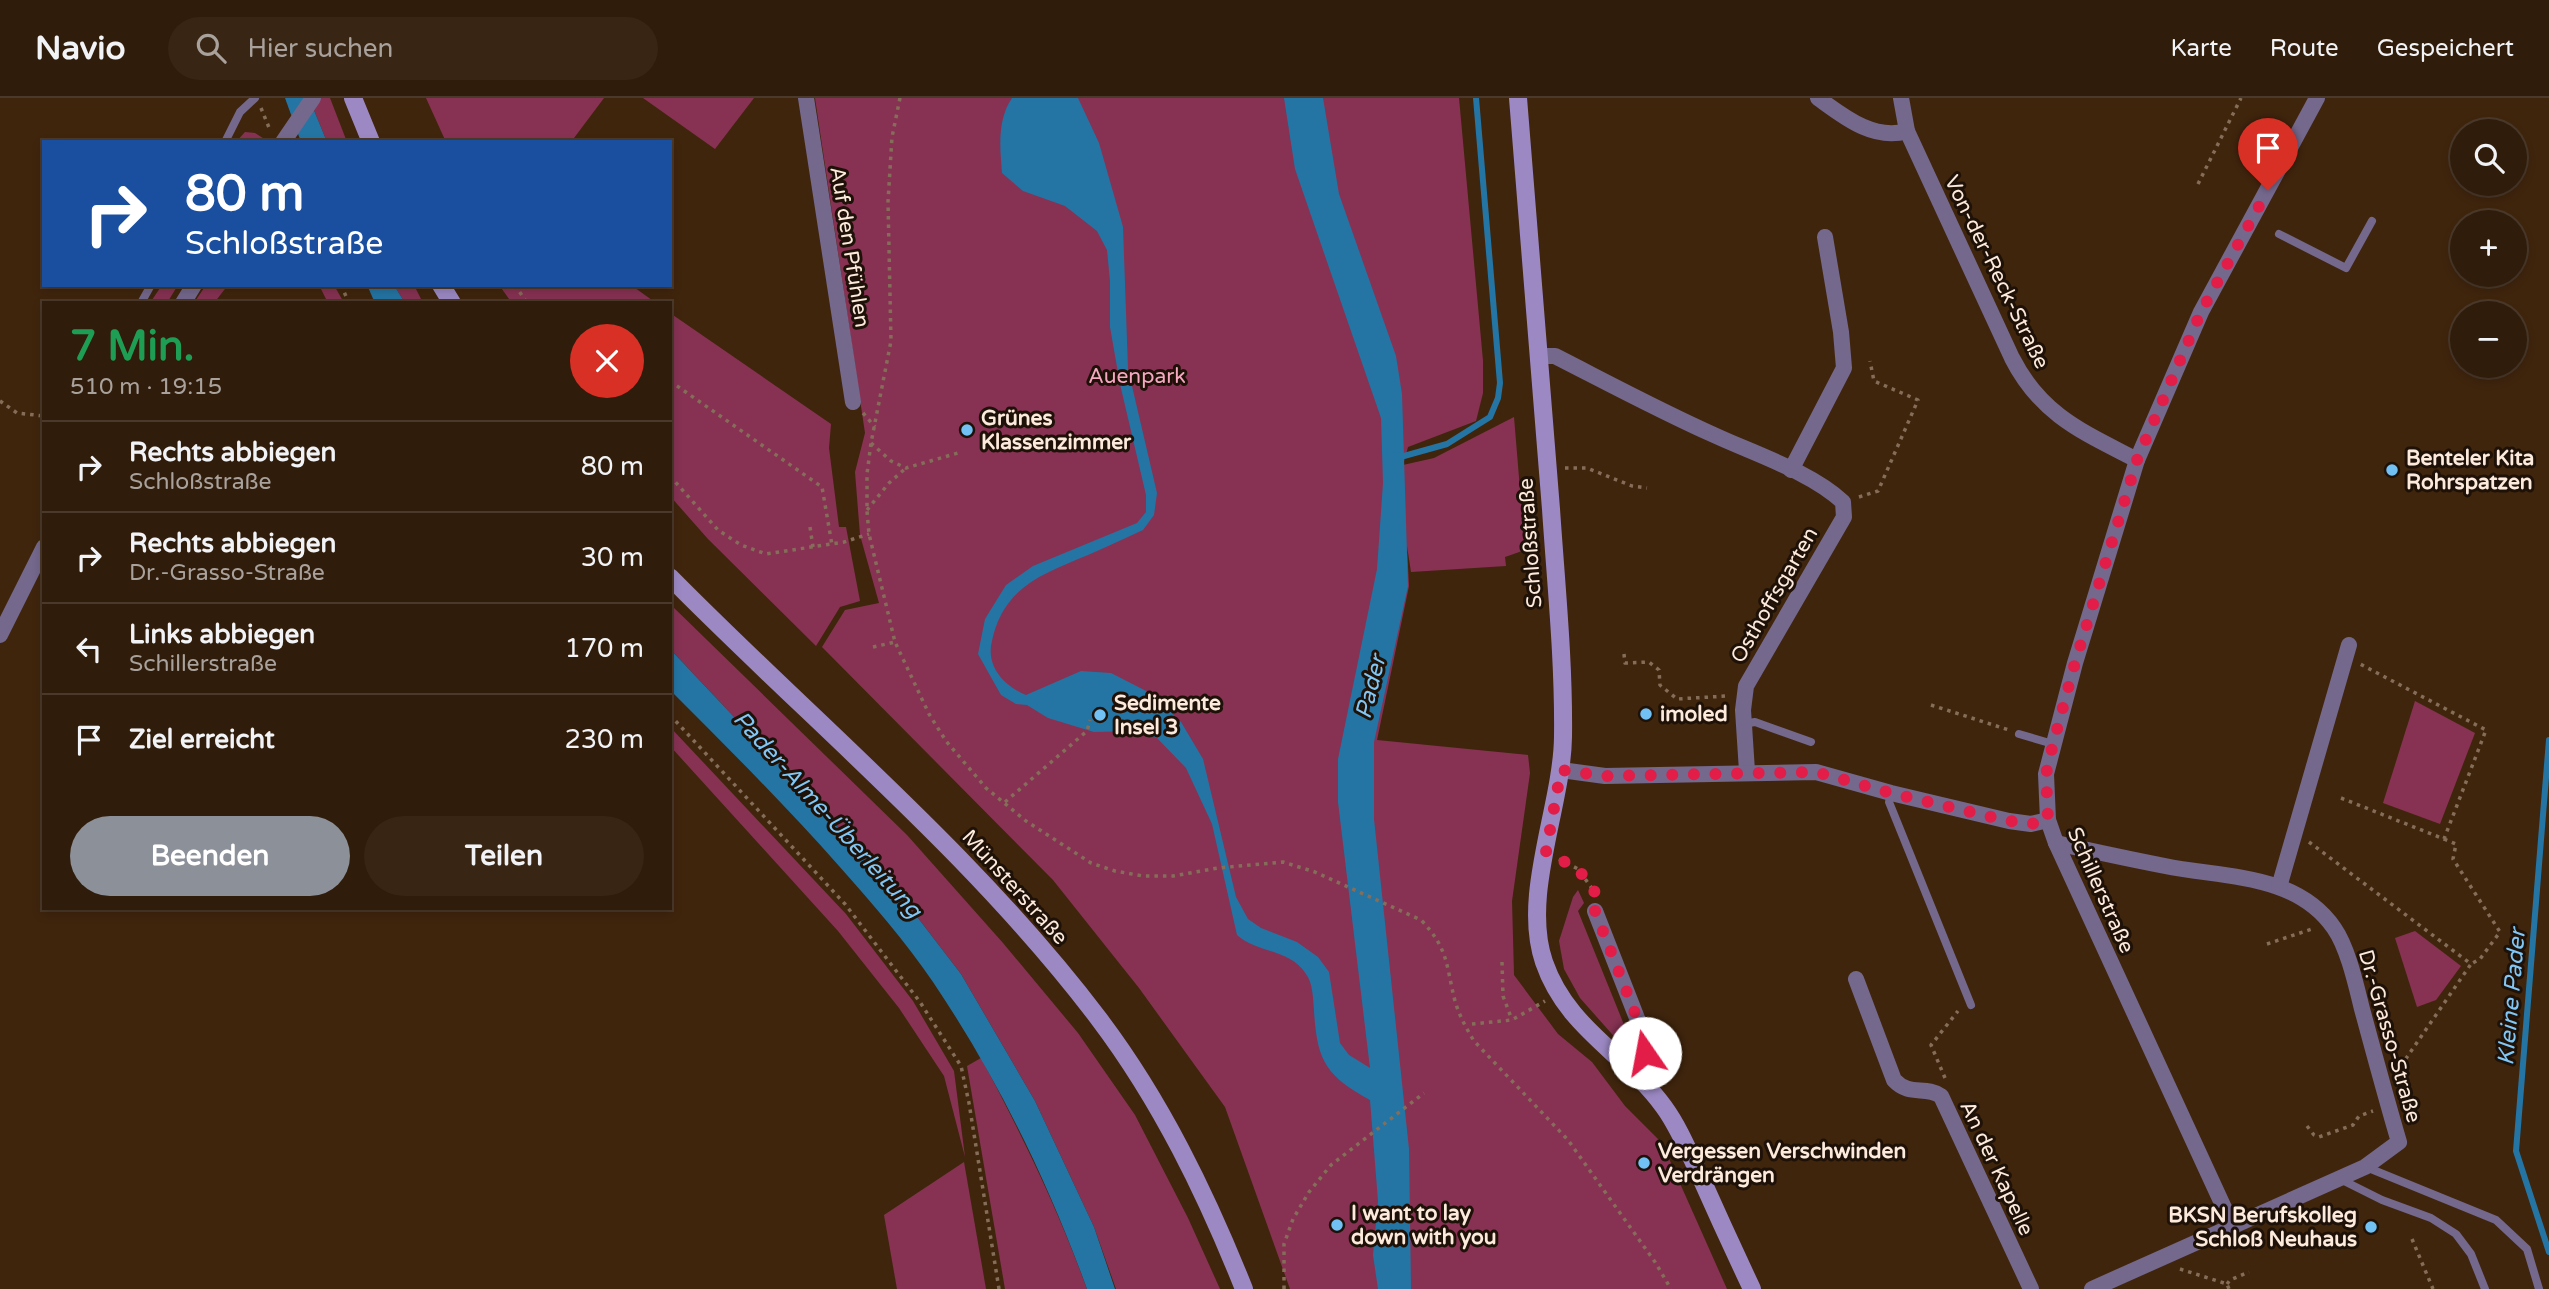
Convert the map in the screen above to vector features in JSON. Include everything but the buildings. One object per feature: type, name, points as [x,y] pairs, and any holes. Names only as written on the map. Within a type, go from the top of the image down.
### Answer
[{"type":"street","points":[[276,136],[313,98]]},
{"type":"street","points":[[353,98],[370,140]]},
{"type":"street","name":"Auf den Pfühlen","points":[[806,98],[853,402]]},
{"type":"street","name":"Schloßstraße","points":[[1518,98],[1540,356],[1561,659],[1563,735],[1561,770],[1537,903],[1536,924],[1544,963],[1579,1022],[1658,1099],[1679,1130],[1752,1289]]},
{"type":"street","points":[[1818,98],[1856,125],[1883,132],[1907,131]]},
{"type":"street","name":"Von-der-Reck-Straße","points":[[1901,98],[1907,131],[2012,358],[2030,389],[2045,406],[2082,431],[2137,460]]},
{"type":"street","name":"Schillerstraße","points":[[2232,1225],[2056,843],[2048,820],[2046,774],[2075,663],[2137,460],[2201,312],[2317,98]]},
{"type":"street","points":[[1791,470],[1844,368],[1842,332],[1825,237]]},
{"type":"street","points":[[1540,356],[1555,356],[1653,407],[1791,470],[1833,492],[1843,502]]},
{"type":"street","name":"Osthoffsgarten","points":[[1747,771],[1743,724],[1743,695],[1746,686],[1843,517],[1843,502]]},
{"type":"street","points":[[0,635],[42,551]]},
{"type":"street","name":"Münsterstraße","points":[[672,579],[929,827],[1019,923],[1099,1019],[1180,1147],[1244,1289]]},
{"type":"street","points":[[2279,887],[2347,652]]},
{"type":"street","points":[[1561,770],[1597,776],[1747,771],[1816,772],[2009,821],[2031,824],[2048,820]]},
{"type":"street","name":"Dr.-Grasso-Straße","points":[[2056,843],[2168,867],[2258,880],[2279,887],[2309,904],[2330,924],[2340,940],[2356,987],[2399,1142],[2365,1167]]},
{"type":"street","points":[[1595,911],[1644,1036],[1645,1053],[1630,1070]]},
{"type":"street","name":"An der Kapelle","points":[[1856,979],[1894,1080],[1900,1087],[1910,1091],[1933,1091],[1941,1096],[2031,1289]]},
{"type":"street","points":[[2092,1289],[2365,1167]]},
{"type":"lane","points":[[226,140],[240,112],[256,98]]},
{"type":"lane","points":[[2279,234],[2346,268],[2372,221]]},
{"type":"lane","points":[[1743,724],[1755,722],[1811,742]]},
{"type":"lane","points":[[2019,734],[2053,744]]},
{"type":"lane","points":[[1891,793],[1889,803],[1971,1005]]},
{"type":"lane","points":[[2365,1167],[2496,1220],[2527,1250],[2539,1289]]},
{"type":"lane","points":[[2340,1179],[2382,1200],[2431,1218],[2456,1234],[2471,1254],[2485,1289]]},
{"type":"path","points":[[256,98],[276,136]]},
{"type":"path","points":[[900,98],[892,137],[888,202],[891,341],[871,443],[867,474],[867,511],[869,534],[895,642],[929,714],[946,741],[965,766],[1026,821],[1091,863],[1143,876],[1173,876],[1218,868],[1283,862],[1340,883],[1421,920],[1440,944],[1463,1022],[1474,1041],[1568,1140],[1655,1262],[1671,1289]]},
{"type":"path","points":[[2197,184],[2241,98]]},
{"type":"path","points":[[1843,502],[1878,491],[1918,400],[1874,382],[1870,361]]},
{"type":"path","points":[[672,382],[821,487],[832,545]]},
{"type":"path","points":[[0,401],[17,413],[42,416]]},
{"type":"path","points":[[871,443],[891,461],[906,468]]},
{"type":"path","points":[[867,511],[889,483],[906,468],[958,453]]},
{"type":"path","points":[[1563,468],[1587,468],[1632,486],[1647,488]]},
{"type":"path","points":[[672,478],[718,530],[741,545],[766,554],[832,545],[869,534]]},
{"type":"path","points":[[810,527],[813,547]]},
{"type":"path","points":[[873,647],[895,642]]},
{"type":"path","points":[[2347,652],[2360,664],[2486,730],[2444,839]]},
{"type":"path","points":[[1623,654],[1625,663],[1649,662],[1659,670],[1660,685],[1677,699],[1743,695]]},
{"type":"path","points":[[1931,705],[2019,734]]},
{"type":"path","points":[[672,717],[845,904],[920,1002],[961,1066],[999,1289]]},
{"type":"path","points":[[1004,802],[1087,731],[1090,720]]},
{"type":"path","points":[[2341,798],[2456,844],[2453,859],[2500,932],[2480,959],[2471,964],[2395,1075],[2381,1079]]},
{"type":"path","points":[[2294,837],[2305,839],[2471,964]]},
{"type":"path","points":[[1546,852],[1578,869],[1599,898],[1595,911]]},
{"type":"path","points":[[2267,944],[2330,924]]},
{"type":"path","points":[[1502,962],[1503,996],[1512,1020]]},
{"type":"path","points":[[1472,1024],[1512,1020],[1556,986]]},
{"type":"path","points":[[1941,1096],[1947,1083],[1931,1045],[1959,1010],[1971,1005]]},
{"type":"path","points":[[1284,1289],[1284,1244],[1293,1219],[1309,1192],[1331,1165],[1424,1093]]},
{"type":"path","points":[[2307,1126],[2319,1137],[2353,1125],[2359,1116],[2389,1107]]},
{"type":"path","points":[[2412,1239],[2433,1289]]},
{"type":"path","points":[[2155,1260],[2228,1287],[2231,1280],[2249,1272]]},
{"type":"green space","points":[[309,98],[330,98],[346,140],[326,140]]},
{"type":"green space","points":[[426,98],[604,98],[572,140],[445,140]]},
{"type":"green space","points":[[643,98],[754,98],[715,149]]},
{"type":"green space","name":"Auenpark","points":[[815,98],[1459,98],[1483,361],[1483,393],[1476,421],[1408,447],[1403,465],[1434,458],[1514,417],[1525,550],[1505,557],[1506,566],[1411,572],[1407,546],[1409,586],[1377,740],[1528,755],[1530,773],[1512,901],[1514,975],[1558,1034],[1592,1062],[1625,1106],[1662,1143],[1727,1289],[1290,1289],[1225,1107],[1139,988],[1053,880],[822,647],[845,610],[879,603],[860,535],[855,472],[865,433]]},
{"type":"green space","points":[[245,132],[255,133],[266,140],[238,140]]},
{"type":"green space","points":[[161,287],[177,287],[168,301],[151,301]]},
{"type":"green space","points":[[205,287],[226,287],[216,301],[195,301]]},
{"type":"green space","points":[[320,287],[335,287],[343,301],[327,301]]},
{"type":"green space","points":[[395,287],[415,287],[422,301],[404,301]]},
{"type":"green space","points":[[500,287],[634,287],[653,301],[511,301]]},
{"type":"green space","points":[[672,314],[831,424],[829,448],[839,527],[846,527],[860,601],[840,607],[816,646],[708,539],[672,498]]},
{"type":"green space","points":[[672,606],[907,835],[1078,1033],[1135,1115],[1188,1218],[1220,1289],[1116,1289],[1094,1227],[1035,1101],[961,974],[895,888],[672,651]]},
{"type":"green space","points":[[2415,701],[2475,733],[2440,824],[2383,803]]},
{"type":"green space","points":[[672,729],[846,914],[913,1001],[954,1071],[965,1157],[944,1076],[899,1008],[838,931],[672,748]]},
{"type":"green space","points":[[1578,890],[1584,903],[1578,911],[1629,1037],[1619,1042],[1580,998],[1564,969],[1559,941],[1573,897]]},
{"type":"green space","points":[[2415,931],[2461,966],[2436,1000],[2417,1007],[2395,938]]},
{"type":"green space","points":[[981,1058],[1038,1172],[1087,1289],[1005,1289],[967,1066]]},
{"type":"green space","points":[[964,1162],[986,1289],[897,1289],[884,1215]]},
{"type":"water","points":[[285,98],[309,98],[326,140],[300,140]]},
{"type":"water","name":"Pader","points":[[1012,98],[1078,98],[1099,143],[1123,227],[1128,369],[1157,493],[1154,515],[1143,530],[1039,577],[1013,597],[996,626],[991,646],[992,662],[1005,682],[1026,695],[1081,671],[1111,673],[1150,693],[1181,722],[1203,759],[1236,897],[1248,919],[1261,928],[1297,942],[1318,957],[1329,972],[1340,1043],[1349,1055],[1370,1068],[1338,802],[1338,759],[1377,569],[1383,483],[1381,418],[1295,169],[1284,98],[1323,98],[1339,194],[1396,356],[1402,394],[1408,586],[1374,742],[1374,819],[1409,1149],[1411,1289],[1378,1289],[1373,1255],[1378,1201],[1370,1100],[1343,1083],[1321,1055],[1315,1028],[1312,991],[1306,974],[1291,960],[1237,935],[1212,824],[1186,768],[1157,738],[1133,731],[1094,732],[1048,718],[1027,705],[1016,704],[1001,695],[978,654],[985,619],[1006,585],[1033,566],[1137,523],[1146,512],[1146,495],[1120,384],[1110,327],[1107,250],[1097,231],[1065,206],[1023,191],[1002,173],[1002,125]]},
{"type":"water","points":[[368,287],[395,287],[404,301],[374,301]]},
{"type":"water","points":[[672,651],[895,888],[961,974],[1035,1101],[1094,1227],[1115,1289],[1087,1289],[1038,1169],[1000,1092],[933,982],[864,894],[756,777],[672,692]]},
{"type":"waterway","points":[[1397,455],[1404,456],[1447,444],[1490,417],[1498,398],[1500,383],[1476,98]]},
{"type":"waterway","name":"Kleine Pader","points":[[2549,740],[2516,1151],[2549,1252]]},
{"type":"place","name":"Grünes Klassenzimmer","points":[[967,430]]},
{"type":"place","name":"Benteler Kita Rohrspatzen","points":[[2392,470]]},
{"type":"place","name":"imoled","points":[[1646,714]]},
{"type":"place","name":"Sedimente Insel 3","points":[[1100,715]]},
{"type":"place","name":"Vergessen Verschwinden Verdrängen","points":[[1644,1163]]},
{"type":"place","name":"I want to lay down with you","points":[[1337,1225]]},
{"type":"place","name":"BKSN Berufskolleg Schloß Neuhaus","points":[[2371,1227]]},
{"type":"route","points":[[1645,1053],[1644,1036],[1595,911],[1599,898],[1578,869],[1546,852],[1561,770],[1605,776],[1747,771],[1816,772],[2009,821],[2031,824],[2048,820],[2046,774],[2053,744],[2137,460],[2201,312],[2268,190]]},
{"type":"water label","name":"Pader-Alme-Überleitung","points":[[828,814]]}]
